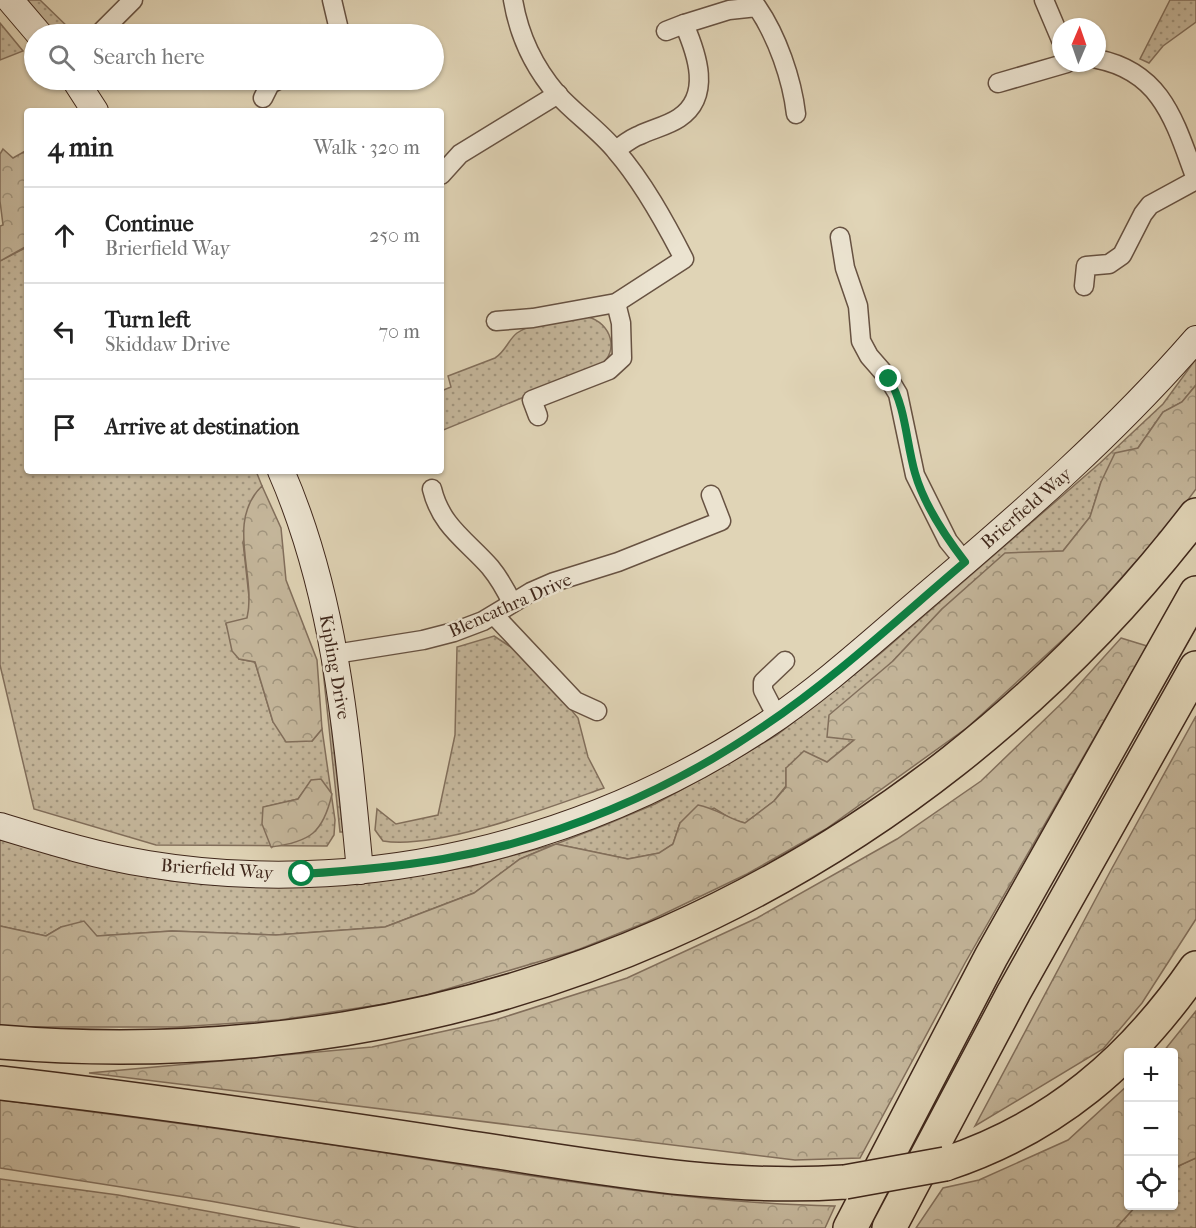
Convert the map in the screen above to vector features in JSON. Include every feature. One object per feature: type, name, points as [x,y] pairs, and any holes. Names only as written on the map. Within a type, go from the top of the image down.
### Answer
[{"type":"highway","points":[[0,1042],[140,1046],[317,1033],[424,1014],[504,994],[657,939],[706,918],[770,884],[852,835],[920,788],[973,747],[1081,649],[1196,515]]},
{"type":"highway","points":[[850,1228],[991,957],[1196,593]]},
{"type":"highway","points":[[890,1228],[1014,992],[1196,668]]},
{"type":"highway","points":[[0,1083],[277,1118],[606,1168],[768,1185],[845,1182],[945,1164],[1007,1140],[1075,1097],[1123,1058],[1152,1027],[1196,968]]},
{"type":"street","points":[[10,0],[30,24]]},
{"type":"street","points":[[109,24],[133,0]]},
{"type":"street","points":[[332,0],[338,24]]},
{"type":"street","points":[[496,321],[533,318],[616,303],[684,259],[650,199],[616,150],[558,94],[531,58],[521,35],[513,0]]},
{"type":"street","points":[[1044,0],[1052,19]]},
{"type":"street","points":[[666,31],[729,10],[757,7],[766,19],[791,85],[796,114]]},
{"type":"street","points":[[616,150],[637,136],[677,119],[689,110],[698,97],[700,80],[697,61],[684,24]]},
{"type":"street","points":[[1084,286],[1086,266],[1109,264],[1122,255],[1150,205],[1196,179],[1175,125],[1158,93],[1137,74],[1106,62]]},
{"type":"street","points":[[998,83],[1052,67]]},
{"type":"street","points":[[81,90],[93,108]]},
{"type":"street","points":[[263,99],[267,90]]},
{"type":"street","points":[[444,170],[460,154],[558,94]]},
{"type":"street","points":[[840,237],[845,268],[858,306],[861,341],[869,356],[889,379],[898,394],[915,476],[948,541],[965,562]]},
{"type":"street","points":[[538,416],[532,400],[609,369],[622,358],[621,323],[616,303]]},
{"type":"street","name":"Brierfield Way","points":[[0,826],[89,852],[195,870],[243,874],[360,871],[444,859],[540,834],[601,812],[702,764],[777,717],[965,562],[1115,428],[1196,339]]},
{"type":"street","name":"Kipling Drive","points":[[282,474],[301,516],[318,576],[335,654],[347,741],[360,871]]},
{"type":"street","points":[[432,489],[437,508],[454,532],[492,570],[512,603]]},
{"type":"street","name":"Blencathra Drive","points":[[335,654],[423,640],[454,632],[494,615],[512,603],[554,582],[618,562],[721,521],[711,495]]},
{"type":"street","points":[[494,615],[575,701],[597,711]]},
{"type":"street","points":[[777,717],[763,690],[763,682],[785,661]]},
{"type":"green space","points":[[24,0],[40,0],[65,24],[46,24]]},
{"type":"green space","points":[[1170,0],[1196,0],[1196,22],[1163,46],[1149,63],[1140,59]]},
{"type":"green space","points":[[0,23],[23,51],[0,60]]},
{"type":"green space","points":[[3,149],[13,158],[24,152],[24,248],[0,261],[0,226],[3,225],[0,201],[0,154]]},
{"type":"green space","points":[[24,249],[24,474],[257,474],[262,486],[243,542],[250,606],[247,619],[226,624],[239,659],[255,662],[273,722],[312,741],[322,729],[335,820],[334,835],[327,846],[273,846],[312,780],[298,799],[264,807],[272,846],[156,845],[34,809],[0,665],[0,261]]},
{"type":"green space","points":[[588,317],[596,320],[607,331],[610,338],[610,353],[606,360],[600,366],[444,430],[444,390],[451,387],[448,376],[495,358],[517,333],[533,325]]},
{"type":"green space","points":[[1196,359],[1196,385],[1182,402],[1163,412],[1138,448],[1101,482],[1090,517],[1063,551],[1005,554],[942,609],[893,661],[855,739],[827,762],[786,768],[786,786],[774,801],[745,823],[733,820],[714,808],[680,823],[673,844],[660,853],[628,859],[556,844],[655,804],[777,735],[881,653],[1100,463],[1163,404]]},
{"type":"green space","points":[[1196,385],[1196,489],[1172,521],[1082,622],[968,727],[826,829],[747,874],[647,922],[575,951],[410,1000],[280,1020],[177,1027],[0,1027],[0,926],[46,936],[61,927],[84,921],[97,936],[172,931],[276,935],[385,927],[474,893],[520,859],[556,844],[628,859],[659,853],[673,844],[680,823],[698,805],[745,823],[774,801],[786,787],[786,768],[804,751],[827,762],[854,740],[827,737],[829,715],[893,661],[942,609],[1005,553],[1063,551],[1090,517],[1101,482],[1115,453],[1138,448],[1163,412],[1182,402]]},
{"type":"green space","points":[[262,486],[281,528],[286,580],[317,660],[322,729],[312,741],[286,742],[273,722],[255,662],[239,659],[232,651],[226,623],[247,618],[249,602],[244,550],[245,516],[251,500]]},
{"type":"green space","points":[[494,636],[529,659],[578,718],[588,757],[604,788],[494,825],[463,833],[406,842],[383,841],[375,830],[377,809],[396,824],[438,815],[455,735],[457,647]]},
{"type":"green space","points":[[1121,638],[1147,646],[965,963],[860,1158],[795,1160],[89,1073],[372,1047],[495,1020],[627,978],[757,918],[897,839],[981,781],[1067,698]]},
{"type":"green space","points":[[321,651],[324,662],[343,832],[340,832]]},
{"type":"green space","points":[[1196,716],[1196,919],[1142,1003],[1103,1049],[975,1126],[1111,870]]},
{"type":"green space","points":[[321,779],[332,794],[319,827],[296,842],[271,847],[262,824],[263,807],[298,799],[311,780]]},
{"type":"green space","points":[[0,840],[171,881],[269,887],[367,883],[469,867],[556,844],[520,859],[474,893],[385,927],[276,935],[172,931],[97,936],[61,927],[46,936],[0,926]]},
{"type":"green space","points":[[1196,1011],[1196,1158],[1178,1166],[1178,1048],[1166,1048]]},
{"type":"green space","points":[[1124,1089],[1124,1210],[1132,1210],[1116,1228],[916,1228],[943,1188],[979,1180],[1068,1140]]},
{"type":"green space","points":[[0,1100],[299,1140],[671,1195],[835,1206],[825,1228],[359,1228],[210,1201],[0,1168]]},
{"type":"green space","points":[[1196,1158],[1196,1228],[1116,1228],[1132,1210],[1178,1210],[1178,1166]]},
{"type":"green space","points":[[0,1179],[118,1195],[300,1228],[0,1228]]},
{"type":"route","points":[[302,874],[360,871],[444,859],[540,834],[611,808],[702,764],[762,728],[814,689],[886,629],[965,562],[948,541],[915,476],[898,394],[889,379]]}]
